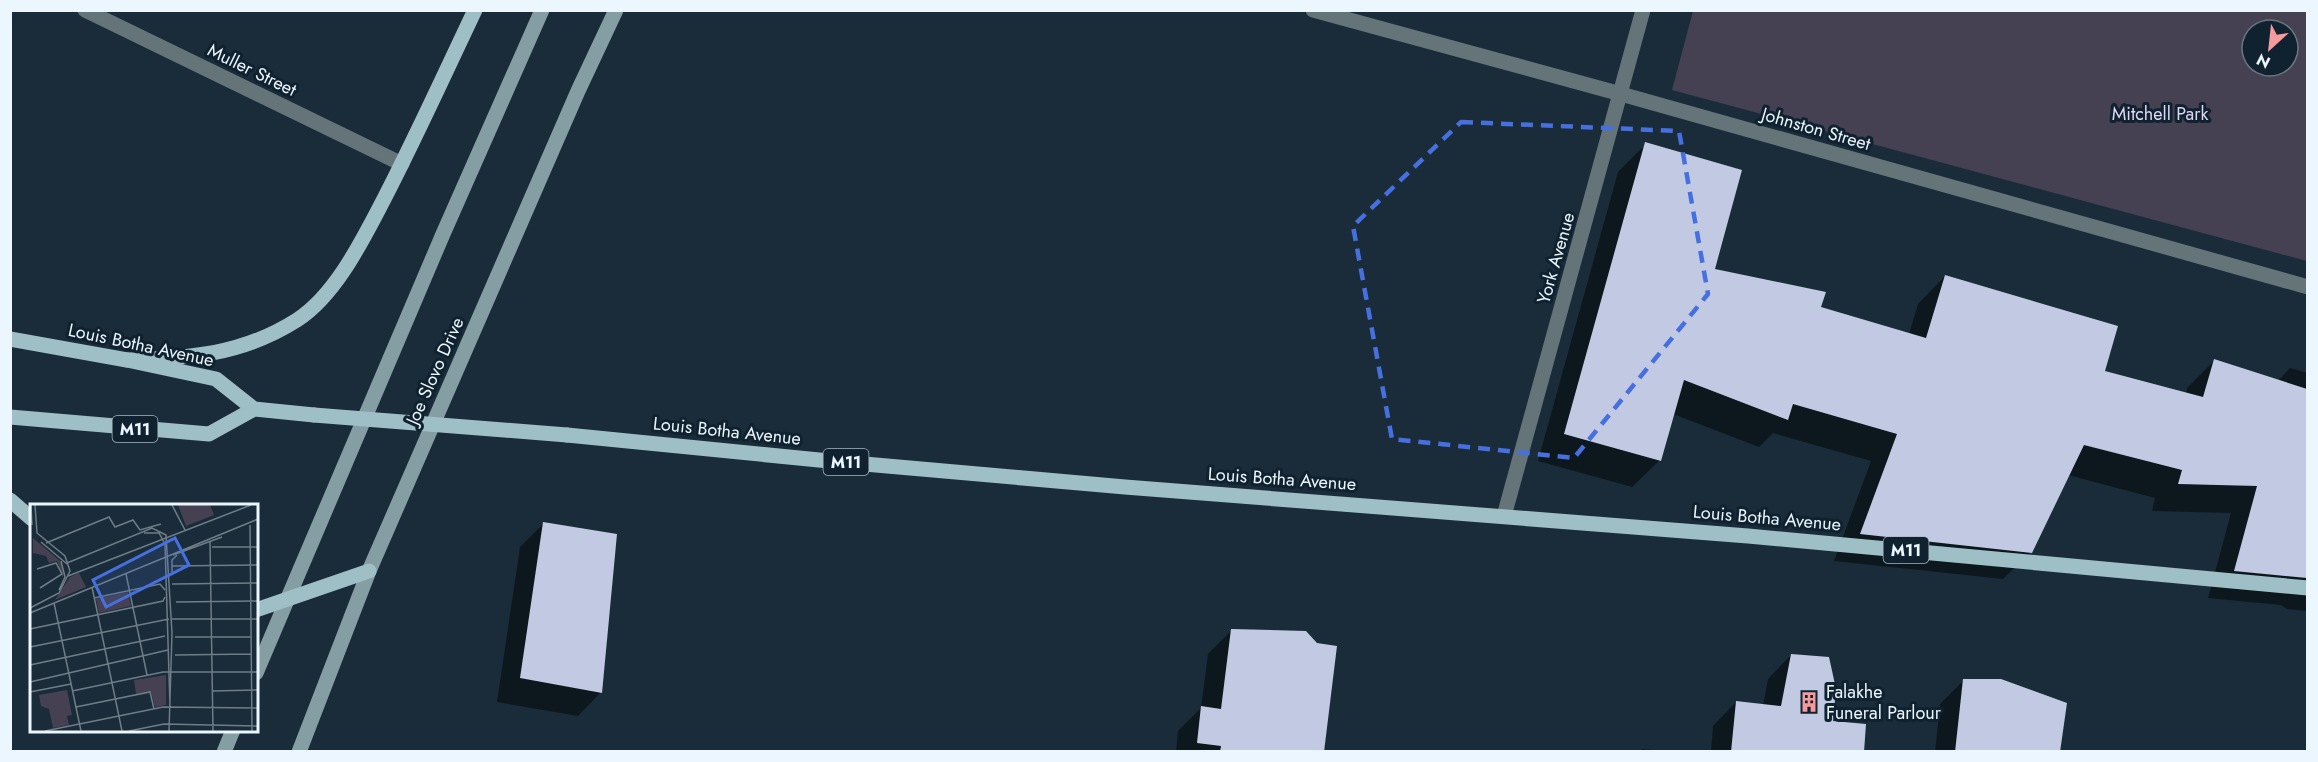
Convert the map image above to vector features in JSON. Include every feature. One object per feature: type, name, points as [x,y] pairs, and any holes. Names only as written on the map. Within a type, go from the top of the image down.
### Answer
[{"type":"main road","points":[[127,360],[191,357],[224,352],[258,341],[300,318],[326,293],[359,247],[402,164],[475,10]]},
{"type":"main road","points":[[258,668],[443,234],[543,10]]},
{"type":"main road","name":"Joe Slovo Drive","points":[[299,752],[369,571],[616,10]]},
{"type":"main road","name":"Louis Botha Avenue","points":[[10,339],[216,379],[254,409],[567,435],[1125,487],[1772,538],[2307,588]]},
{"type":"main road","name":"M11","points":[[10,417],[209,434],[254,409]]},
{"type":"main road","points":[[10,500],[30,517]]},
{"type":"main road","points":[[258,609],[369,571]]},
{"type":"main road","points":[[224,752],[232,732]]},
{"type":"street","name":"Muller Street","points":[[85,10],[402,164]]},
{"type":"street","name":"Johnston Street","points":[[1313,10],[2307,287]]},
{"type":"street","name":"York Avenue","points":[[1504,516],[1643,10]]},
{"type":"highlighted area","points":[[1461,122],[1679,131],[1708,294],[1574,458],[1392,439],[1353,226]]},
{"type":"green space","name":"Mitchell Park","points":[[1693,11],[2307,11],[2307,261],[1672,90]]},
{"type":"building","points":[[1645,142],[1742,170],[1715,269],[1826,292],[1821,307],[1926,338],[1945,275],[2118,326],[2105,371],[2203,397],[2214,359],[2307,389],[2307,578],[2234,571],[2257,486],[2178,484],[2182,470],[2084,445],[2032,553],[1860,534],[1897,434],[1793,404],[1788,420],[1684,380],[1661,461],[1564,434]]},
{"type":"building","points":[[543,522],[617,534],[602,693],[520,678]]},
{"type":"building","points":[[1231,629],[1306,631],[1317,643],[1337,646],[1324,752],[1220,752],[1221,746],[1197,743],[1201,706],[1221,709]]},
{"type":"building","name":"Falakhe Funeral Parlour","points":[[1791,654],[1829,657],[1836,689],[1833,721],[1866,724],[1864,752],[1731,752],[1736,701],[1781,706]]},
{"type":"building","points":[[1963,679],[2001,679],[2067,703],[2060,752],[1955,752]]},
{"type":"place","name":"Falakhe Funeral Parlour","points":[[1809,702]]}]
